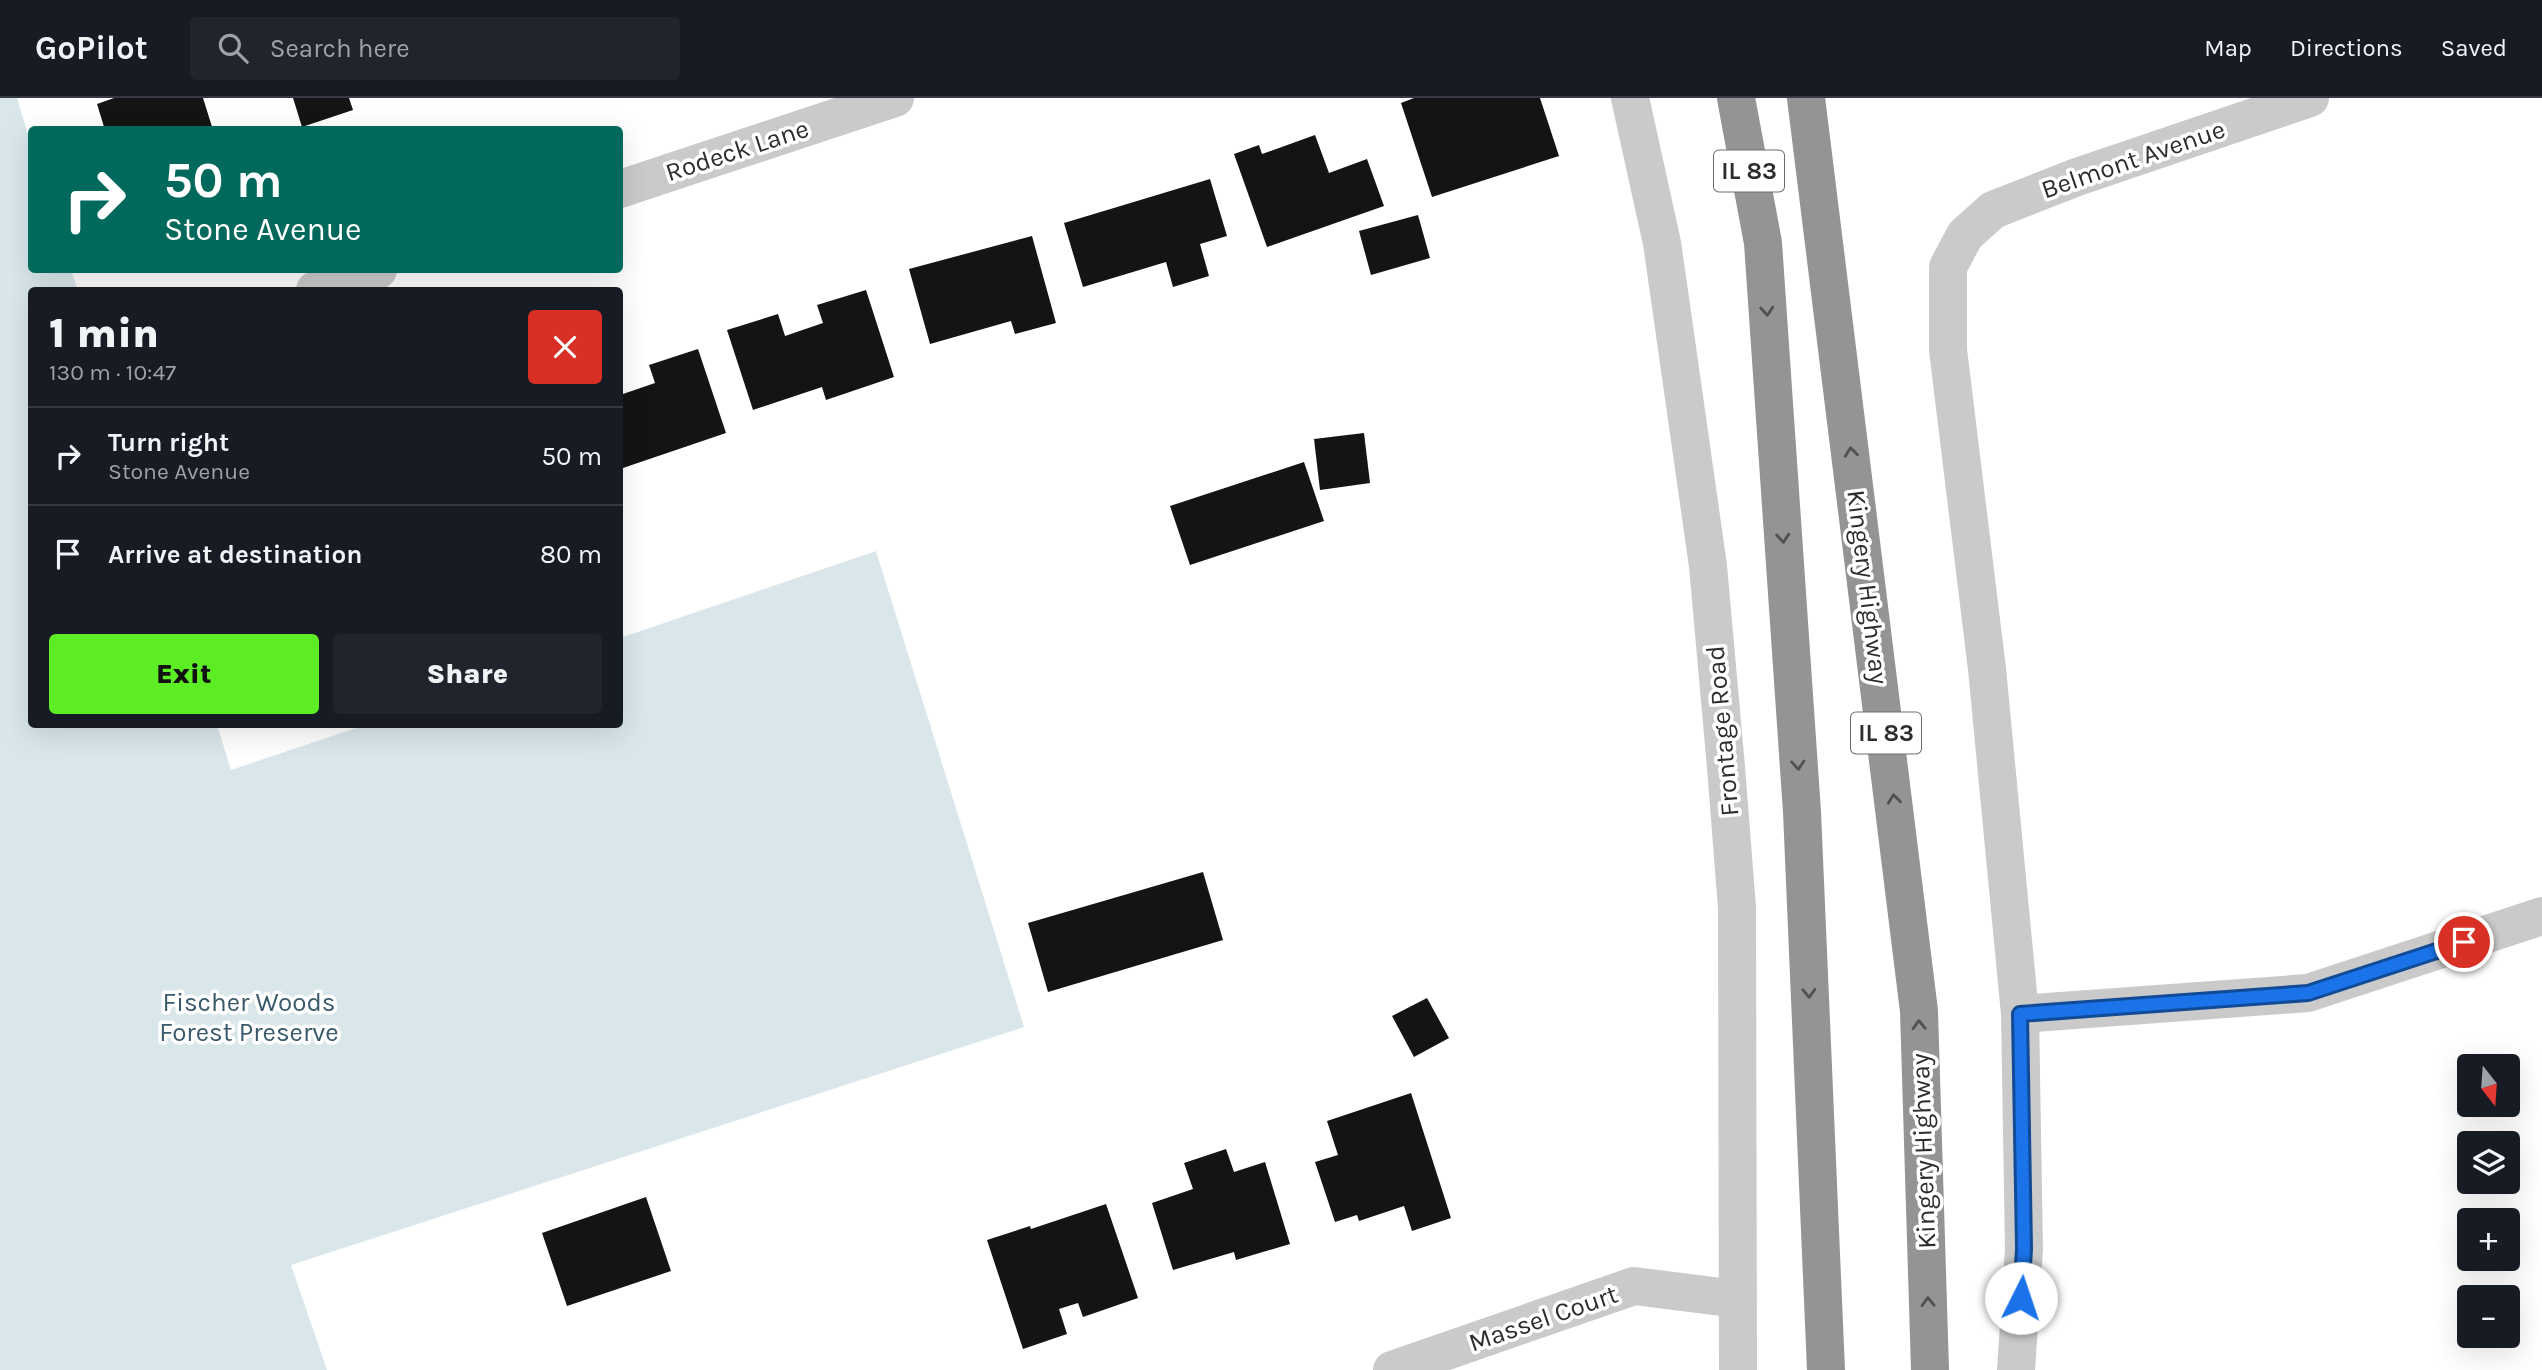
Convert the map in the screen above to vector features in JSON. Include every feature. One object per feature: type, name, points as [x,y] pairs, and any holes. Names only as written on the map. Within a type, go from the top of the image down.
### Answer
[{"type":"highway","points":[[1719,98],[1763,243]]},
{"type":"highway","name":"IL 83","points":[[1736,98],[1763,243],[1802,812],[1826,1370]]},
{"type":"highway","name":"Kingery Highway","points":[[1806,98],[1919,1011],[1930,1370]]},
{"type":"street","name":"Rodeck Lane","points":[[623,188],[895,98]]},
{"type":"street","name":"Frontage Road","points":[[1630,98],[1662,243],[1706,552],[1714,629],[1737,908],[1738,1370]]},
{"type":"street","name":"Belmont Avenue","points":[[2020,1014],[1987,669],[1948,350],[1948,267],[1965,235],[1993,210],[2077,177],[2310,98]]},
{"type":"street","points":[[324,287],[369,273]]},
{"type":"street","points":[[2016,1370],[2024,1249],[2020,1014],[2308,993],[2542,916]]},
{"type":"street","name":"Massel Court","points":[[1392,1370],[1634,1286],[1737,1300]]},
{"type":"green space","name":"Fischer Woods Forest Preserve","points":[[0,98],[17,98],[28,135],[28,273],[72,273],[77,287],[28,287],[28,728],[218,728],[231,770],[356,728],[623,728],[623,637],[876,551],[1024,1027],[291,1265],[327,1370],[0,1370]]},
{"type":"building","points":[[114,98],[203,98],[212,126],[104,126],[97,104]]},
{"type":"building","points":[[293,98],[349,98],[353,110],[302,126]]},
{"type":"building","points":[[1414,98],[1540,98],[1559,156],[1432,197],[1401,103]]},
{"type":"building","points":[[1315,135],[1329,173],[1367,159],[1384,206],[1267,247],[1234,154],[1259,145],[1262,154]]},
{"type":"building","points":[[1210,179],[1227,236],[1200,244],[1209,276],[1173,287],[1166,262],[1083,287],[1064,223]]},
{"type":"building","points":[[1418,215],[1430,258],[1371,275],[1359,231]]},
{"type":"building","points":[[1032,236],[1056,323],[1015,334],[1011,321],[930,344],[909,269]]},
{"type":"building","points":[[866,290],[894,377],[826,400],[822,387],[753,410],[727,330],[778,314],[785,336],[823,323],[817,305]]},
{"type":"building","points":[[698,349],[726,433],[623,468],[623,394],[655,383],[649,365]]},
{"type":"building","points":[[1364,433],[1370,483],[1320,490],[1314,439]]},
{"type":"building","points":[[1304,462],[1324,521],[1190,565],[1170,506]]},
{"type":"building","points":[[1203,872],[1223,940],[1048,992],[1028,923]]},
{"type":"building","points":[[1427,998],[1449,1038],[1414,1057],[1392,1016]]},
{"type":"building","points":[[1411,1093],[1451,1218],[1412,1231],[1404,1206],[1359,1221],[1357,1215],[1335,1222],[1315,1162],[1338,1155],[1327,1121]]},
{"type":"building","points":[[1226,1149],[1234,1172],[1265,1162],[1290,1244],[1236,1260],[1234,1252],[1173,1270],[1152,1203],[1193,1189],[1184,1163]]},
{"type":"building","points":[[646,1197],[671,1271],[567,1306],[542,1233]]},
{"type":"building","points":[[1106,1204],[1138,1298],[1083,1317],[1078,1303],[1059,1309],[1067,1334],[1023,1349],[987,1240],[1030,1226],[1031,1229]]},
{"type":"route","points":[[2021,1298],[2024,1249],[2020,1014],[2308,993],[2464,942]]}]
